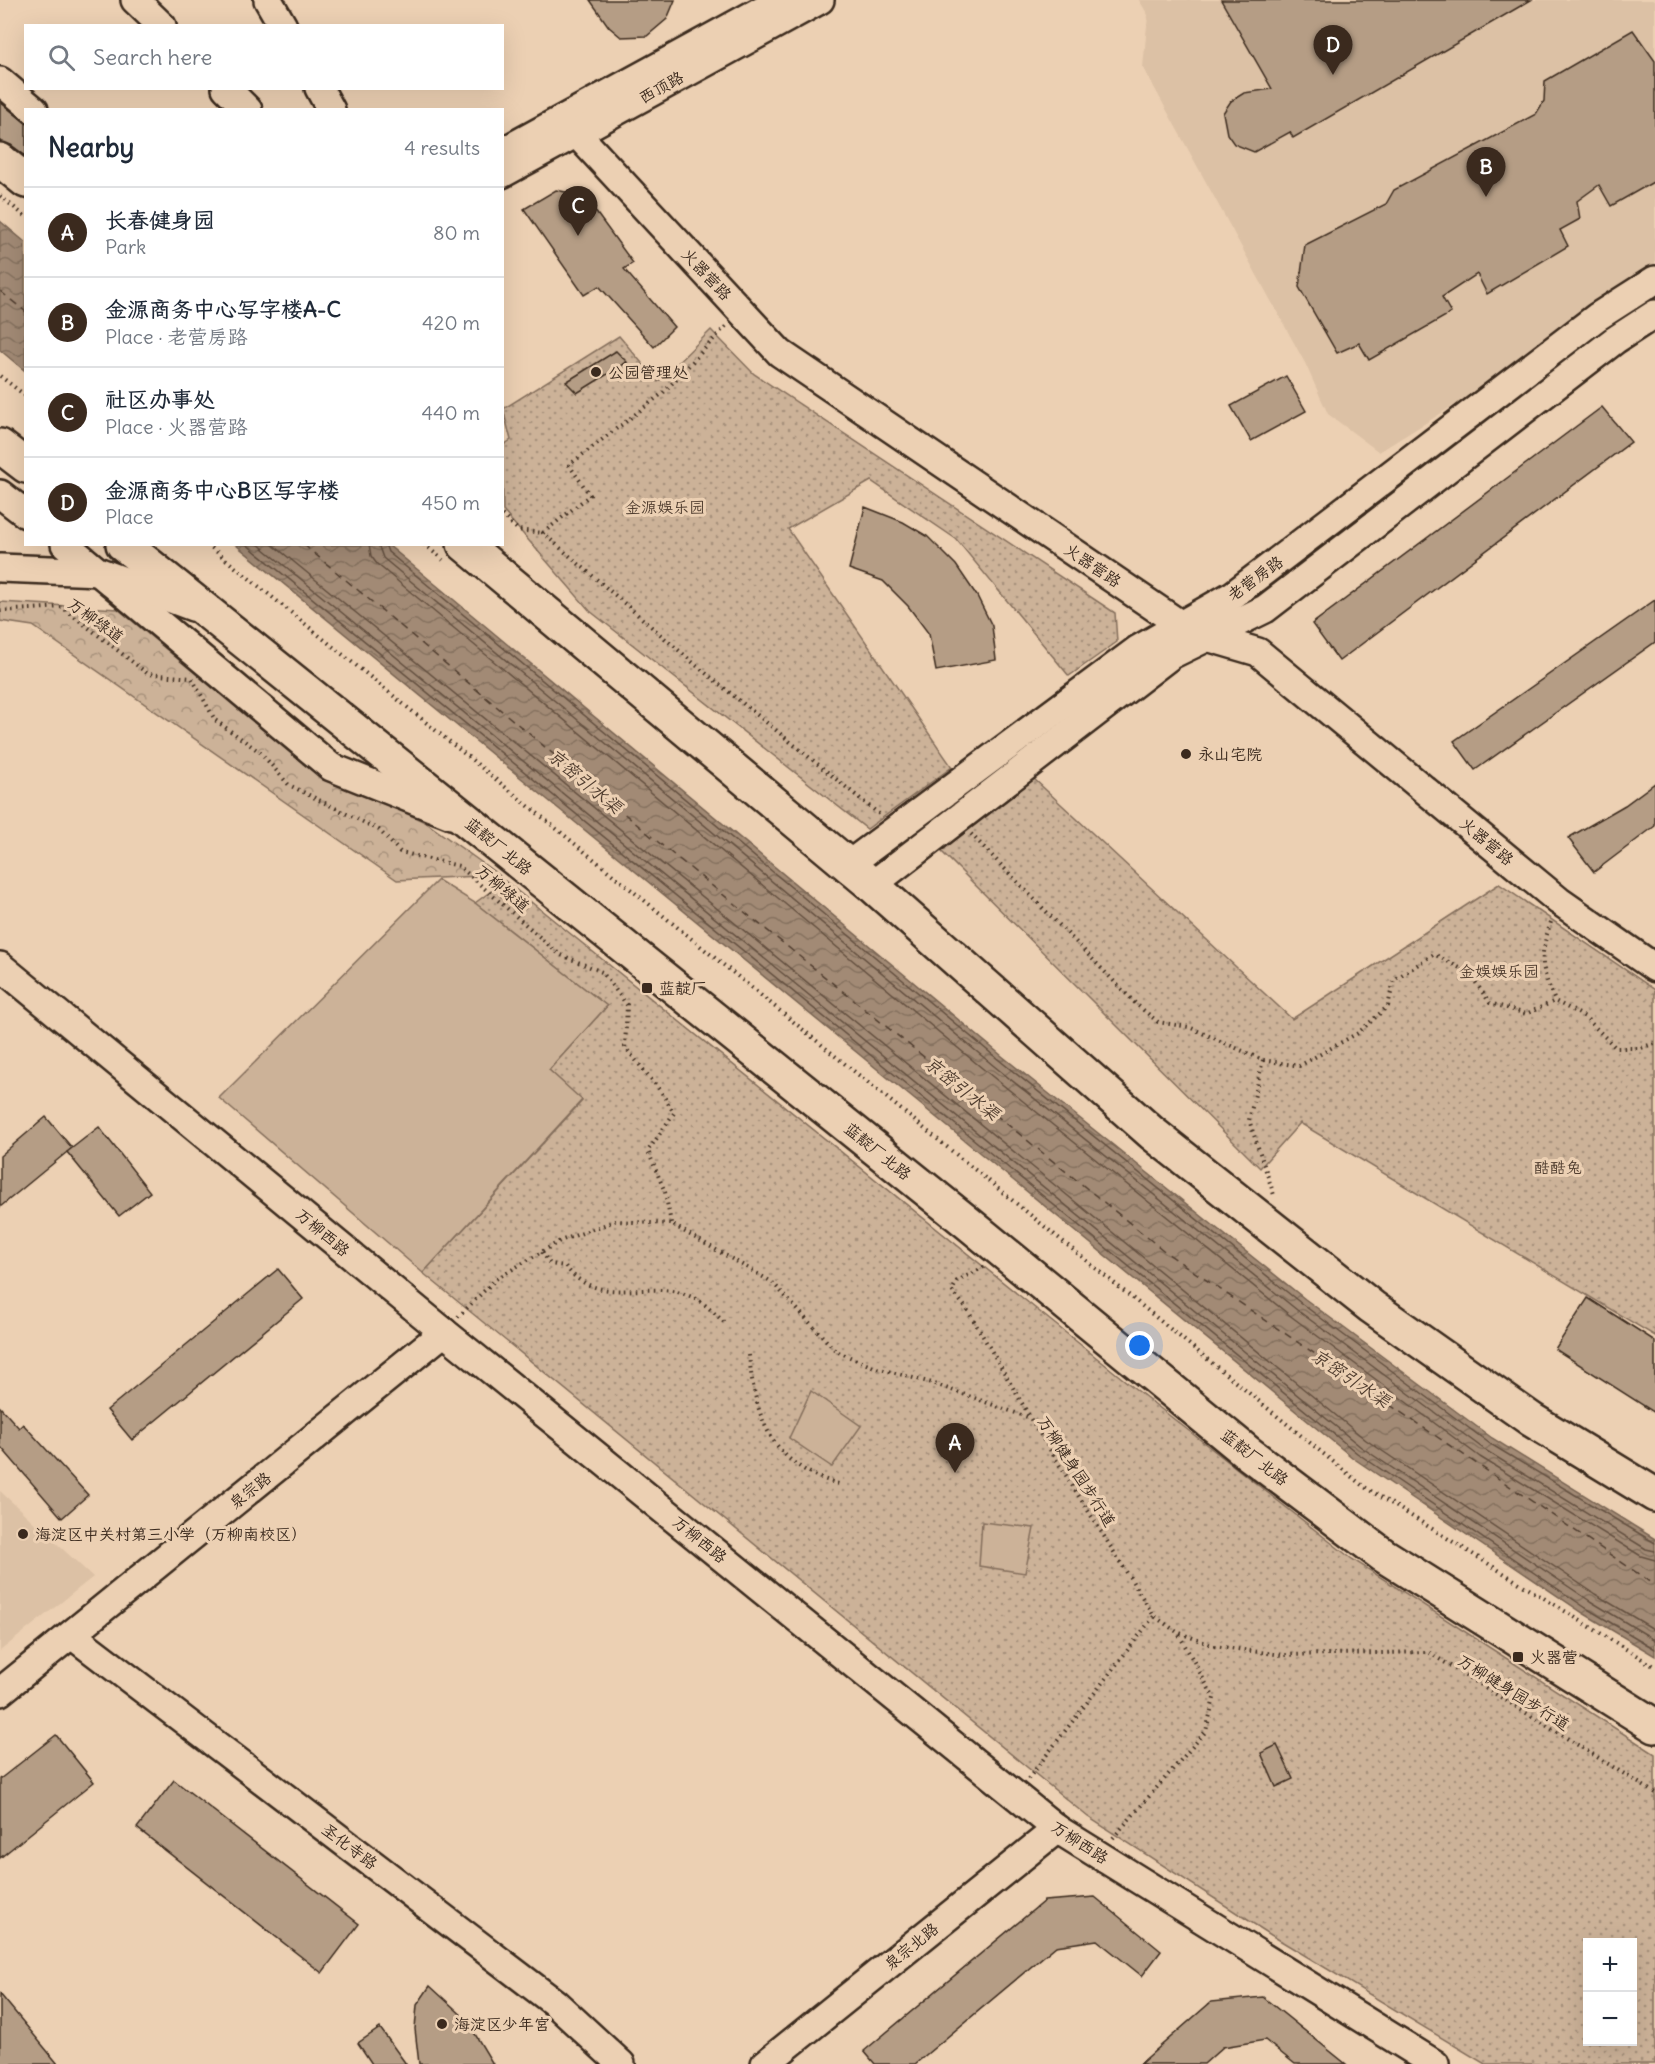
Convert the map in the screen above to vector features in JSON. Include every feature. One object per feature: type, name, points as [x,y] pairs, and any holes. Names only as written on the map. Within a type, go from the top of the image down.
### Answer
[{"type":"highway","points":[[0,160],[24,179]]},
{"type":"highway","points":[[0,446],[24,464]]},
{"type":"highway","name":"蓝靛厂北路","points":[[125,546],[968,1223],[1257,1460],[1383,1555],[1655,1726]]},
{"type":"highway","points":[[466,546],[860,875],[1152,1133],[1372,1307],[1532,1420],[1655,1495]]},
{"type":"street","points":[[135,0],[160,24]]},
{"type":"street","points":[[268,0],[282,24]]},
{"type":"street","name":"西顶路","points":[[504,173],[570,127],[780,0]]},
{"type":"street","name":"西顶路","points":[[504,151],[570,127],[820,0]]},
{"type":"street","points":[[0,81],[32,108]]},
{"type":"street","points":[[228,90],[246,108]]},
{"type":"street","points":[[320,90],[330,108]]},
{"type":"street","name":"火器营路","points":[[570,127],[780,353],[1181,625],[1208,637],[1258,652],[1559,901],[1655,968]]},
{"type":"street","name":"老营房路","points":[[860,875],[897,829],[1137,650],[1233,595],[1597,317],[1655,280]]},
{"type":"street","name":"老营房路","points":[[860,875],[1171,655],[1265,609],[1615,340],[1655,314]]},
{"type":"street","points":[[0,494],[24,512]]},
{"type":"street","points":[[68,546],[331,767],[471,824]]},
{"type":"street","points":[[0,568],[100,572],[209,613]]},
{"type":"street","name":"万柳西路","points":[[0,966],[444,1332],[1057,1829],[1435,2064]]},
{"type":"street","name":"泉宗路","points":[[0,1692],[444,1332]]},
{"type":"street","name":"圣化寺路","points":[[72,1635],[555,2003],[621,2064]]},
{"type":"street","name":"泉宗北路","points":[[765,2064],[1057,1829]]},
{"type":"path","points":[[0,196],[24,215]]},
{"type":"path","points":[[543,533],[590,495],[569,465],[663,393],[741,310]]},
{"type":"path","points":[[0,376],[24,394]]},
{"type":"path","points":[[504,517],[518,530],[543,533],[697,666],[897,829]]},
{"type":"path","points":[[209,546],[1363,1486],[1655,1667]]},
{"type":"path","name":"万柳绿道","points":[[0,611],[62,607],[148,674],[192,678],[215,720],[260,752],[289,785],[379,830],[400,852],[459,866],[559,954],[602,972],[627,1005],[625,1047],[660,1090],[674,1113],[648,1151],[665,1192],[671,1224]]},
{"type":"path","points":[[968,832],[1136,1004],[1158,1022],[1189,1027],[1263,1060],[1299,1066],[1358,1033],[1388,1006],[1394,980],[1434,954],[1469,973],[1490,1003],[1526,1014],[1555,1001]]},
{"type":"path","points":[[1559,901],[1545,939],[1542,969],[1555,1001],[1585,1017],[1616,1048],[1641,1048],[1655,1043]]},
{"type":"path","points":[[1263,1060],[1249,1120],[1278,1207]]},
{"type":"path","name":"万柳健身园步行道","points":[[444,1332],[496,1279],[561,1241],[615,1221],[671,1224],[772,1282],[836,1351],[1030,1418],[1154,1616],[1177,1632],[1214,1646],[1282,1655],[1428,1652],[1655,1793]]},
{"type":"path","points":[[542,1252],[550,1264],[565,1266],[575,1279],[591,1287],[607,1290],[675,1292],[692,1297],[725,1323]]},
{"type":"path","points":[[991,1263],[957,1281],[952,1291],[966,1310],[1030,1418]]},
{"type":"path","points":[[749,1355],[753,1392],[759,1417],[772,1439],[801,1467],[819,1479],[839,1484]]},
{"type":"path","points":[[899,1374],[901,1366]]},
{"type":"path","points":[[1027,1780],[1154,1616]]},
{"type":"path","points":[[1109,1842],[1206,1731],[1214,1698],[1177,1632]]},
{"type":"shaded area","points":[[1139,0],[1655,0],[1655,280],[1379,452],[1328,414],[1305,363],[1143,67],[1148,15]]},
{"type":"shaded area","name":"海淀区中关村第三小学（万柳南校区）","points":[[0,1491],[93,1577],[0,1651]]},
{"type":"green space","name":"金源娱乐园","points":[[711,330],[754,374],[1115,613],[1117,642],[1069,676],[956,539],[871,481],[788,529],[952,767],[867,829],[590,611],[504,512],[504,445],[511,440],[504,408],[619,336],[658,382]]},
{"type":"green space","points":[[0,602],[118,609],[306,766],[425,822],[499,875],[397,880],[33,626],[0,621]]},
{"type":"green space","name":"金娱娱乐园","points":[[1033,778],[1292,1019],[1499,884],[1655,990],[1655,1336],[1300,1123],[1260,1168],[936,846]]},
{"type":"green space","points":[[438,880],[475,903],[607,1006],[549,1070],[582,1100],[423,1273],[219,1098]]},
{"type":"green space","points":[[505,881],[1133,1387],[1352,1559],[1655,1754],[1655,2064],[1485,2064],[1271,1935],[1088,1817],[423,1273],[582,1101],[549,1070],[607,1006],[475,903]]},
{"type":"green space","points":[[811,1391],[861,1426],[832,1467],[789,1438]]},
{"type":"green space","points":[[982,1522],[1034,1528],[1025,1573],[979,1566]]},
{"type":"water","points":[[0,221],[24,241],[24,370],[0,350]]},
{"type":"water","name":"京密引水渠","points":[[237,546],[389,546],[1002,1056],[1305,1299],[1492,1438],[1655,1539],[1655,1656],[1583,1613],[1353,1458]]},
{"type":"building","points":[[590,0],[675,0],[667,19],[647,36],[621,37],[609,27]]},
{"type":"building","points":[[1221,0],[1531,0],[1293,138],[1290,132],[1254,152],[1234,144],[1227,134],[1223,113],[1231,101],[1244,93],[1272,89]]},
{"type":"building","points":[[1633,30],[1655,61],[1655,181],[1611,206],[1599,185],[1577,201],[1580,219],[1560,230],[1568,246],[1487,294],[1477,274],[1442,297],[1451,313],[1369,360],[1359,343],[1337,353],[1299,287],[1305,245],[1386,204],[1394,190],[1536,114],[1544,101],[1545,81]]},
{"type":"building","points":[[0,102],[24,121],[24,155],[11,145],[0,142]]},
{"type":"building","points":[[556,190],[584,196],[633,263],[624,269],[674,327],[654,347],[599,286],[584,295],[524,209]]},
{"type":"building","name":"公园管理处","points":[[616,351],[627,362],[577,393],[566,382]]},
{"type":"building","points":[[1286,376],[1306,411],[1251,441],[1231,406]]},
{"type":"building","points":[[1602,407],[1631,442],[1339,661],[1312,624]]},
{"type":"building","points":[[865,507],[903,522],[927,536],[956,565],[977,596],[992,626],[996,660],[936,671],[929,634],[908,606],[883,581],[849,569]]},
{"type":"building","points":[[1655,600],[1655,642],[1475,770],[1454,741]]},
{"type":"building","points":[[1655,783],[1655,826],[1594,872],[1568,838],[1625,805]]},
{"type":"building","points":[[46,1117],[72,1148],[0,1207],[0,1156]]},
{"type":"building","points":[[99,1127],[150,1192],[119,1216],[67,1152]]},
{"type":"building","points":[[278,1269],[303,1299],[132,1440],[107,1410]]},
{"type":"building","points":[[1588,1298],[1655,1341],[1655,1413],[1555,1349]]},
{"type":"building","points":[[0,1407],[19,1428],[23,1424],[88,1495],[62,1518],[0,1446]]},
{"type":"building","points":[[56,1735],[94,1782],[0,1858],[0,1779]]},
{"type":"building","points":[[1277,1745],[1293,1779],[1276,1787],[1261,1753]]},
{"type":"building","points":[[174,1780],[359,1924],[322,1973],[137,1828]]},
{"type":"building","points":[[1095,1897],[1161,1951],[1142,1976],[1097,1940],[1056,1946],[915,2064],[875,2064],[864,2051],[1044,1901]]},
{"type":"building","name":"海淀区少年宫","points":[[430,1986],[466,2019],[493,2064],[419,2064],[415,2029],[417,2005]]},
{"type":"building","points":[[0,1994],[58,2064],[0,2064]]},
{"type":"building","points":[[1263,1997],[1346,2064],[1295,2064],[1265,2040],[1223,2047],[1204,2064],[1140,2064],[1211,2002]]},
{"type":"building","points":[[380,2028],[406,2064],[372,2064],[358,2043]]},
{"type":"ferry route","points":[[0,291],[24,310]]},
{"type":"ferry route","points":[[305,546],[664,847],[1168,1254],[1655,1585]]},
{"type":"place","name":"金源商务中心B区写字楼","points":[[1333,75]]},
{"type":"place","name":"金源商务中心写字楼A-C","points":[[1486,197]]},
{"type":"place","name":"社区办事处","points":[[578,236]]},
{"type":"place","name":"公园管理处","points":[[596,372]]},
{"type":"place","name":"永山宅院","points":[[1186,754]]},
{"type":"place","name":"蓝靛厂","points":[[647,988]]},
{"type":"place","name":"长春健身园","points":[[955,1473]]},
{"type":"place","name":"海淀区中关村第三小学（万柳南校区）","points":[[23,1534]]},
{"type":"place","name":"火器营","points":[[1518,1657]]},
{"type":"place","name":"海淀区少年宫","points":[[442,2024]]},
{"type":"park label","name":"酷酷兔","points":[[1558,1167]]}]
